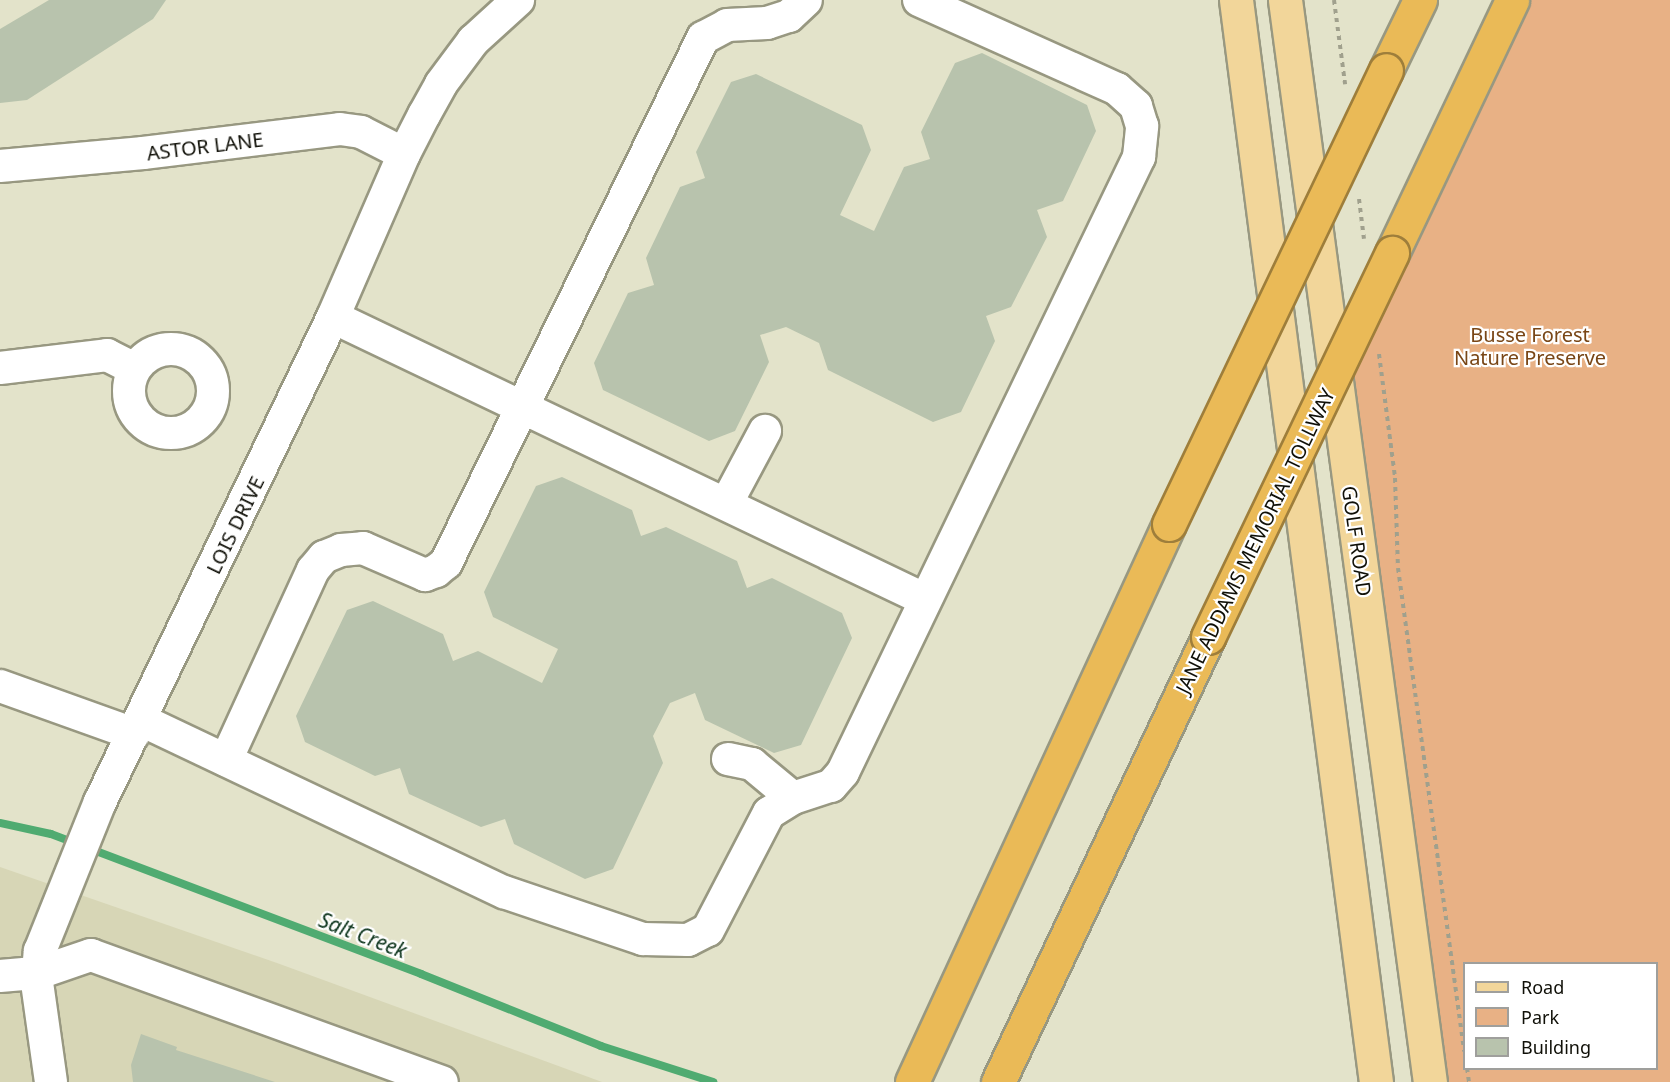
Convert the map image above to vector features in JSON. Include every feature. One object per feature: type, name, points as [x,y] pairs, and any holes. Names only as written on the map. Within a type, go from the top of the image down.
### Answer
[{"type":"highway","points":[[912,1082],[1169,524],[1420,0]]},
{"type":"highway","name":"JANE ADDAMS MEMORIAL TOLLWAY","points":[[998,1082],[1512,0]]},
{"type":"main road","points":[[1236,0],[1376,1082]]},
{"type":"main road","name":"GOLF ROAD","points":[[1285,0],[1430,1082]]},
{"type":"street","name":"LOIS DRIVE","points":[[51,1082],[38,973],[40,951],[100,802],[333,317],[404,154],[448,75],[473,41],[518,0]]},
{"type":"street","points":[[226,760],[313,570],[324,557],[341,550],[363,548],[425,575],[436,571],[446,563],[703,38],[727,25],[767,23],[789,16],[806,0]]},
{"type":"street","points":[[0,686],[138,727],[226,760],[504,892],[643,939],[688,940],[708,930],[770,813],[793,798],[831,786],[843,772],[924,599],[1139,157],[1142,126],[1136,106],[1117,89],[919,0]]},
{"type":"street","name":"ASTOR LANE","points":[[0,166],[143,153],[340,129],[360,132],[404,154]]},
{"type":"street","points":[[333,317],[924,599]]},
{"type":"street","points":[[0,368],[107,356],[135,369]]},
{"type":"street","points":[[726,504],[765,431]]},
{"type":"street","points":[[728,759],[752,764],[793,798]]},
{"type":"street","points":[[0,976],[38,973],[91,955],[442,1082]]},
{"type":"path","points":[[1383,389],[1395,478],[1398,567],[1463,1045]]},
{"type":"shaded area","points":[[0,867],[277,963],[602,1082],[0,1082]]},
{"type":"green space","name":"Busse Forest Nature Preserve","points":[[1517,0],[1670,0],[1670,1082],[1430,1082],[1337,373]]},
{"type":"building","points":[[49,0],[166,0],[153,19],[27,100],[0,103],[0,29]]},
{"type":"building","points":[[982,53],[1087,105],[1096,131],[1063,201],[1037,210],[1047,237],[1011,307],[986,316],[995,341],[961,412],[933,422],[828,370],[819,343],[786,327],[760,335],[769,362],[735,431],[709,441],[603,390],[594,363],[628,293],[654,285],[646,258],[680,187],[705,178],[696,152],[731,82],[756,74],[862,125],[871,150],[840,215],[874,231],[904,167],[930,159],[921,132],[955,63]]},
{"type":"building","points":[[562,477],[632,510],[641,536],[666,527],[737,561],[747,588],[772,578],[842,613],[852,638],[801,745],[774,753],[705,720],[695,693],[670,703],[653,736],[663,763],[613,869],[585,879],[514,844],[505,819],[481,827],[409,794],[400,768],[375,776],[305,742],[296,716],[347,610],[373,601],[443,634],[453,661],[478,651],[542,683],[558,649],[493,617],[484,592],[536,486]]},
{"type":"building","points":[[141,1034],[177,1047],[176,1050],[275,1082],[133,1082],[131,1065]]},
{"type":"waterway","name":"Salt Creek","points":[[0,823],[51,834],[421,974],[601,1046],[713,1082]]}]
